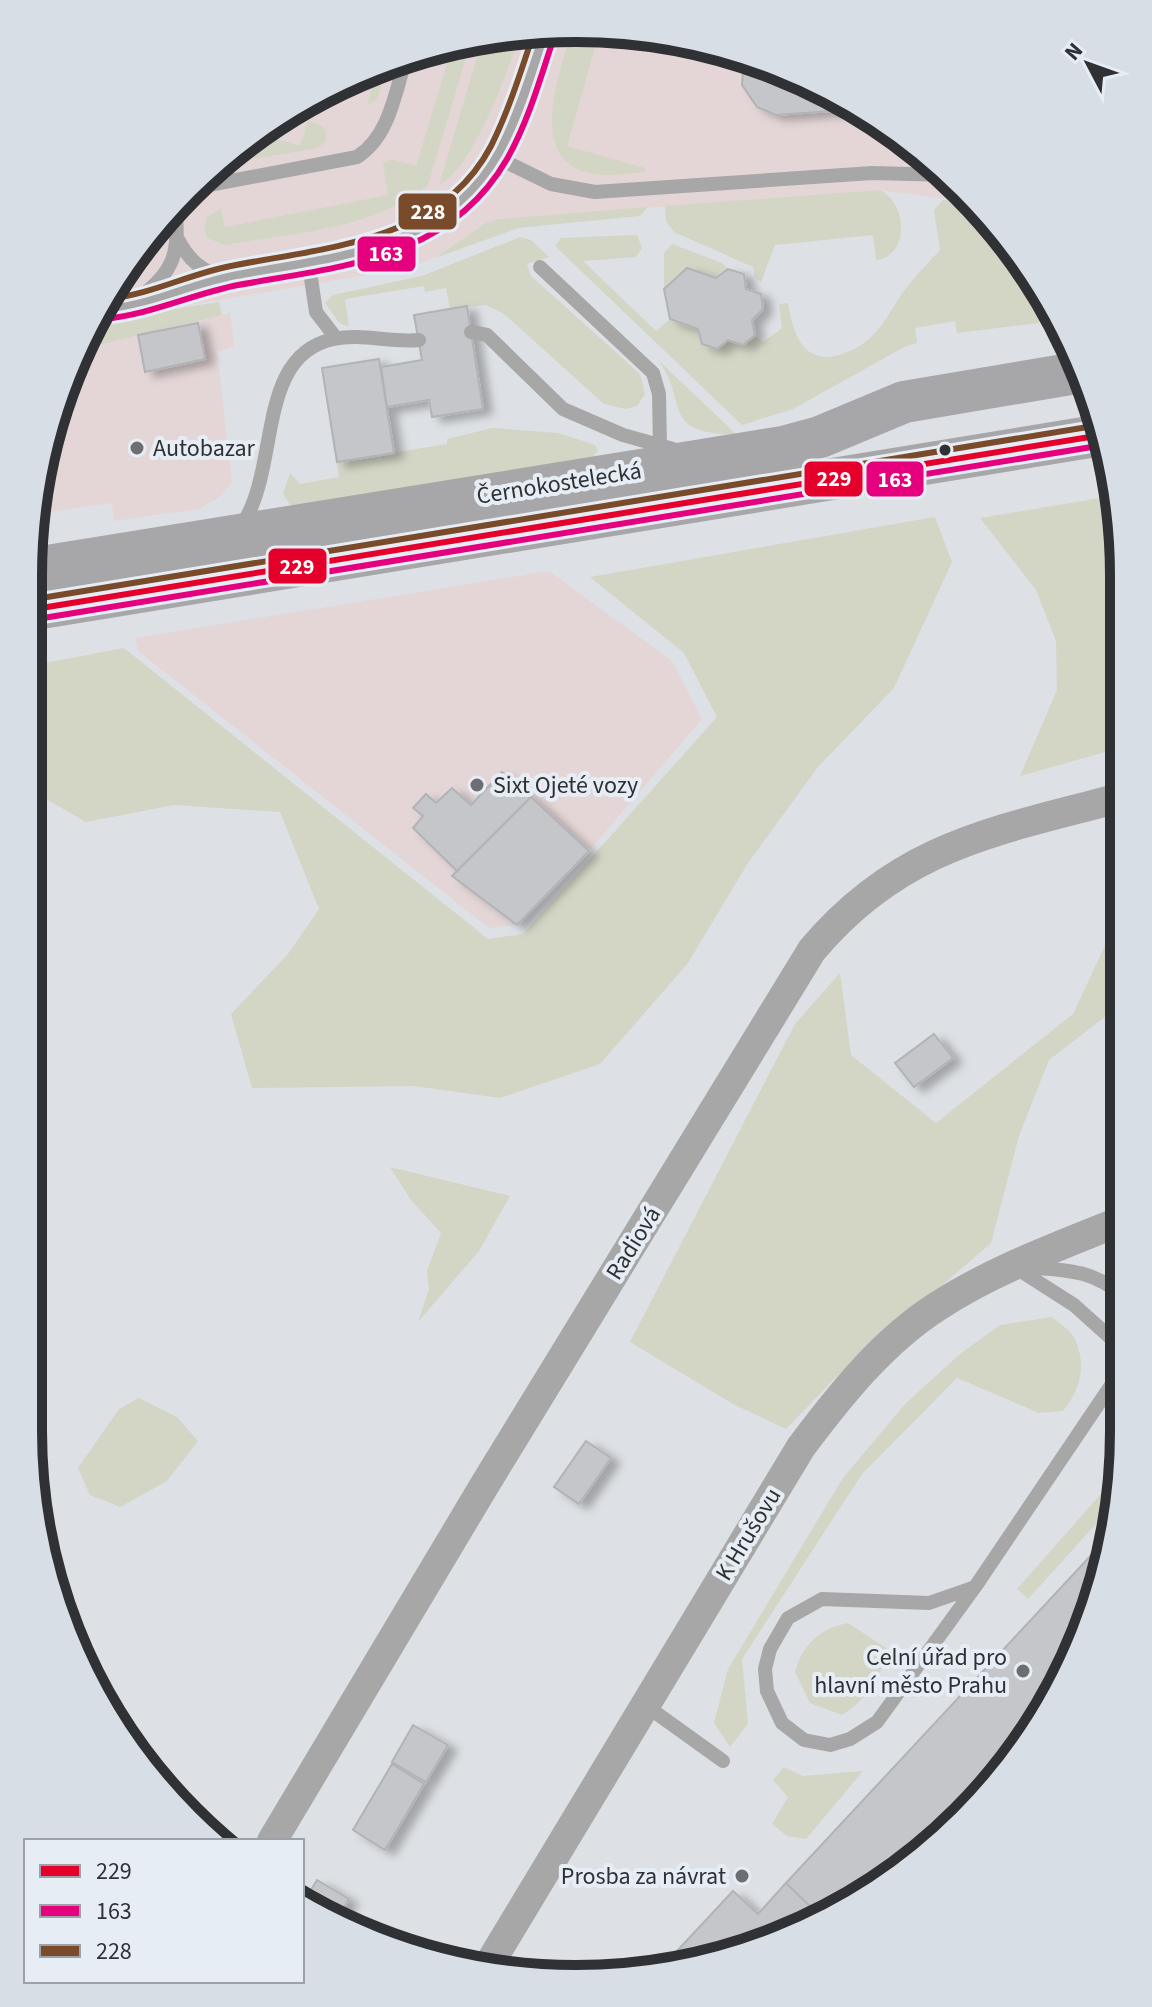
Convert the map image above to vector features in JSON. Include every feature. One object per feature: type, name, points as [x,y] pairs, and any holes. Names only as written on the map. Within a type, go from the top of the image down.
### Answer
[{"type":"main road","name":"Černokostelecká","points":[[42,567],[801,443],[904,402],[1070,374]]},
{"type":"main road","name":"Černokostelecká","points":[[42,608],[1092,436]]},
{"type":"street","name":"Radiová","points":[[273,1839],[492,1473],[812,950],[859,900],[923,858],[958,842],[1110,801]]},
{"type":"street","name":"K Hrušovu","points":[[493,1958],[801,1447],[829,1409],[881,1353],[918,1321],[970,1287],[1110,1225]]},
{"type":"lane","points":[[115,307],[229,277],[309,265],[367,252],[427,230],[467,200],[498,158],[517,117],[541,43]]},
{"type":"lane","points":[[214,184],[357,157],[369,149],[384,128],[402,71]]},
{"type":"lane","points":[[498,158],[551,184],[595,192],[872,173],[927,174]]},
{"type":"lane","points":[[126,306],[157,282],[172,262],[179,241],[177,222]]},
{"type":"lane","points":[[179,241],[189,257],[203,269],[229,277]]},
{"type":"lane","points":[[309,265],[316,312],[336,338]]},
{"type":"lane","points":[[540,267],[653,373],[659,394],[660,447]]},
{"type":"lane","points":[[471,332],[487,335],[563,409],[660,447],[721,457]]},
{"type":"lane","points":[[235,536],[258,498],[283,377],[299,354],[312,345],[336,338],[419,340]]},
{"type":"lane","points":[[1048,442],[1094,449]]},
{"type":"lane","points":[[1013,1266],[1079,1272],[1103,1279],[1110,1285]]},
{"type":"lane","points":[[1013,1266],[1074,1305],[1110,1337]]},
{"type":"lane","points":[[975,1587],[929,1603],[822,1599],[788,1618],[770,1649],[765,1669],[767,1691],[782,1723],[804,1740],[830,1745],[850,1739],[877,1722],[975,1587],[1110,1387]]},
{"type":"lane","points":[[645,1705],[723,1761]]},
{"type":"shaded area","points":[[541,43],[611,43],[680,52],[748,70],[812,97],[873,132],[956,200],[879,190],[500,219],[486,223],[435,258],[407,268],[109,319],[152,251],[198,198],[279,132],[340,97],[404,70],[472,52],[506,47]]},
{"type":"shaded area","name":"Autobazar","points":[[230,313],[235,347],[217,351],[232,483],[218,498],[199,509],[114,521],[112,503],[46,512],[60,438],[70,404],[95,345]]},
{"type":"shaded area","name":"Sixt Ojeté vozy","points":[[549,571],[672,661],[702,719],[589,851],[517,925],[489,928],[138,651],[135,638]]},
{"type":"green space","points":[[568,42],[596,43],[567,146],[645,168],[645,172],[594,174],[572,166],[559,153],[553,134],[552,113]]},
{"type":"green space","points":[[515,46],[499,93],[477,140],[452,175],[439,185],[479,51]]},
{"type":"green space","points":[[467,53],[428,185],[406,200],[357,221],[225,245],[207,238],[204,228],[207,217],[221,208],[225,227],[388,195],[383,164],[391,159],[416,166],[449,57]]},
{"type":"green space","points":[[383,78],[377,100],[367,105],[373,82]]},
{"type":"green space","points":[[308,121],[321,125],[326,131],[326,141],[318,148],[241,161],[271,138],[300,146]]},
{"type":"green space","points":[[879,190],[888,196],[900,216],[900,239],[887,256],[876,260],[873,235],[775,245],[761,282],[755,277],[753,267],[674,232],[666,221],[665,206]]},
{"type":"green space","points":[[943,200],[957,201],[1000,251],[1043,318],[1038,323],[957,333],[955,321],[915,328],[917,343],[906,346],[793,409],[742,425],[555,246],[561,238],[637,235],[642,248],[636,257],[583,261],[656,331],[670,319],[698,329],[702,344],[716,349],[728,340],[755,335],[763,342],[782,328],[779,304],[788,303],[802,344],[808,351],[826,357],[852,350],[871,337],[907,287],[940,250],[934,210]]},
{"type":"green space","points":[[648,207],[640,216],[518,228],[435,258],[486,223],[500,219]]},
{"type":"green space","points":[[520,237],[531,240],[549,257],[527,264],[531,276],[640,374],[645,394],[637,406],[626,409],[604,404],[503,313],[485,305],[450,309],[446,288],[425,292],[424,286],[345,299],[349,327],[339,323],[325,303],[333,295],[422,276]]},
{"type":"green space","points":[[672,244],[722,263],[728,269],[716,278],[687,268],[664,289],[664,253]]},
{"type":"green space","points":[[219,302],[222,315],[94,346],[108,319]]},
{"type":"green space","points":[[658,360],[737,435],[712,433],[686,422]]},
{"type":"green space","points":[[492,428],[558,433],[595,445],[598,451],[592,458],[291,506],[283,494],[290,473],[300,484],[339,477],[337,462],[447,444],[447,439]]},
{"type":"green space","points":[[1104,497],[1110,576],[1110,751],[1020,776],[1057,690],[1056,641],[1036,590],[980,518]]},
{"type":"green space","points":[[935,517],[952,562],[894,688],[818,767],[748,863],[688,963],[600,1064],[500,1098],[414,1086],[252,1088],[231,1014],[288,954],[319,909],[280,812],[174,805],[86,822],[42,797],[42,664],[124,648],[488,939],[523,934],[717,717],[684,653],[590,577]]},
{"type":"green space","points":[[1110,935],[1110,1013],[1049,1060],[1019,1136],[991,1243],[834,1379],[786,1429],[733,1404],[630,1342],[795,1024],[840,973],[851,1055],[936,1123],[1073,1014]]},
{"type":"green space","points":[[390,1167],[510,1196],[479,1251],[418,1322],[429,1289],[427,1271],[441,1233],[411,1200]]},
{"type":"green space","points":[[1052,1317],[1073,1336],[1081,1359],[1080,1377],[1074,1395],[1063,1411],[1039,1413],[957,1378],[862,1474],[742,1659],[748,1724],[730,1747],[714,1723],[728,1669],[843,1478],[905,1404],[960,1354],[1000,1325]]},
{"type":"green space","points":[[139,1398],[177,1417],[198,1441],[167,1481],[120,1507],[90,1495],[78,1468],[119,1409]]},
{"type":"green space","points":[[1107,1488],[1103,1517],[1028,1599],[1017,1589]]},
{"type":"green space","points":[[848,1623],[889,1650],[872,1687],[842,1715],[810,1703],[795,1672],[803,1653],[814,1639],[829,1629]]},
{"type":"green space","points":[[784,1767],[803,1776],[863,1771],[806,1839],[787,1836],[772,1824],[788,1797],[773,1780]]},
{"type":"building","points":[[743,69],[837,111],[776,115],[757,107],[742,85]]},
{"type":"building","points":[[687,268],[716,278],[728,269],[744,274],[746,289],[761,294],[763,309],[752,320],[755,335],[743,345],[728,340],[717,349],[702,344],[698,329],[670,319],[664,289]]},
{"type":"building","points":[[467,306],[483,409],[432,417],[429,400],[387,407],[381,367],[422,360],[414,315]]},
{"type":"building","points":[[198,323],[205,359],[145,372],[138,335]]},
{"type":"building","points":[[379,359],[394,453],[337,462],[322,368]]},
{"type":"building","points":[[502,772],[530,798],[457,871],[413,828],[423,816],[413,808],[426,794],[436,803],[452,788],[471,805]]},
{"type":"building","points":[[531,797],[589,851],[517,925],[452,876]]},
{"type":"building","points":[[934,1034],[953,1058],[914,1087],[895,1063]]},
{"type":"building","points":[[586,1441],[611,1458],[579,1504],[554,1487]]},
{"type":"building","name":"Celní úřad pro hlavní město Prahu","points":[[1097,1549],[1082,1603],[1038,1698],[1000,1756],[954,1809],[873,1875],[813,1909],[786,1883]]},
{"type":"building","points":[[413,1725],[448,1745],[426,1782],[392,1762]]},
{"type":"building","points":[[392,1764],[424,1784],[385,1850],[353,1830]]},
{"type":"building","points":[[317,1880],[349,1899],[342,1911],[309,1893]]},
{"type":"building","points":[[786,1883],[813,1909],[748,1937],[680,1955],[676,1952],[733,1891],[758,1914]]},
{"type":"transit line","name":"163","points":[[109,318],[238,285],[316,272],[390,253],[424,238],[455,219],[483,193],[507,159],[528,113],[552,43]]},
{"type":"transit line","name":"228","points":[[121,297],[215,270],[378,235],[411,222],[442,203],[469,178],[491,146],[530,44]]},
{"type":"transit line","name":"228","points":[[42,598],[1089,427]]},
{"type":"transit line","name":"229","points":[[42,608],[1092,437]]},
{"type":"transit line","name":"163","points":[[42,618],[1094,447]]},
{"type":"place","name":"Autobazar","points":[[137,448]]},
{"type":"place","name":"Sixt Ojeté vozy","points":[[477,785]]},
{"type":"place","name":"Celní úřad pro hlavní město Prahu","points":[[1023,1671]]},
{"type":"place","name":"Prosba za návrat","points":[[742,1876]]}]
